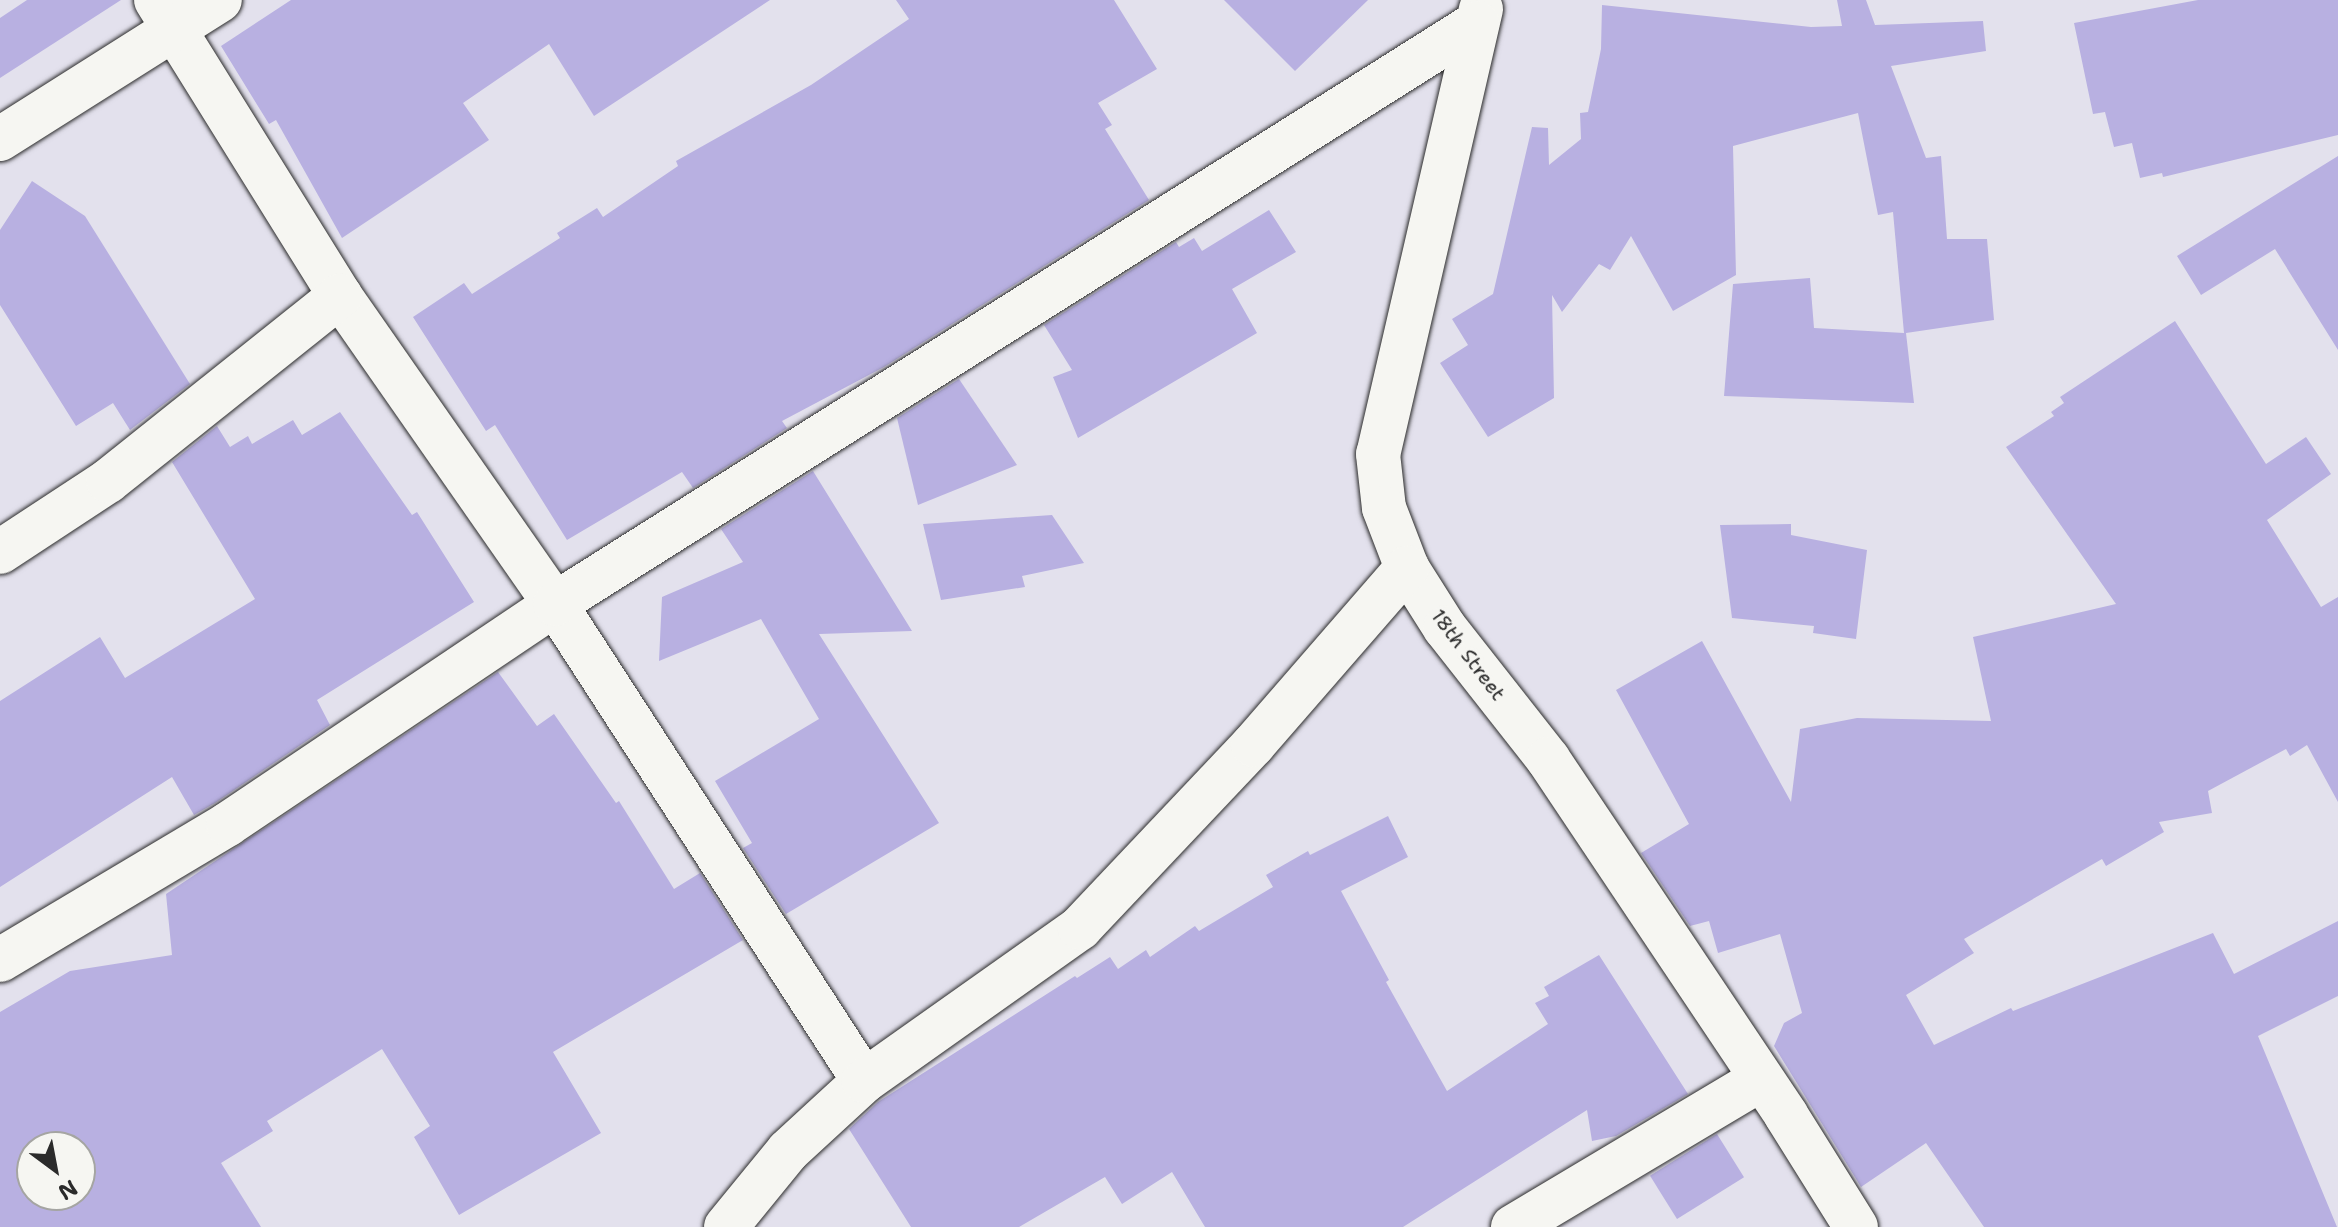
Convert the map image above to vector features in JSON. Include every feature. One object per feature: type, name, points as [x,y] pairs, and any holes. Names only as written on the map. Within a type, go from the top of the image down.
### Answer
[{"type":"street","points":[[0,139],[165,14],[220,0]]},
{"type":"street","points":[[0,960],[228,824],[555,604],[1480,11]]},
{"type":"street","name":"18th Street","points":[[1480,11],[1378,454],[1384,508],[1407,568],[1445,628],[1548,759],[1856,1227]]},
{"type":"street","points":[[165,14],[340,296],[555,604],[864,1081]]},
{"type":"street","points":[[0,552],[108,481],[340,296]]},
{"type":"street","points":[[726,1227],[788,1151],[864,1081],[1080,928],[1253,745],[1407,568]]},
{"type":"street","points":[[1513,1227],[1761,1079]]},
{"type":"building","points":[[27,0],[121,0],[0,78],[0,18]]},
{"type":"building","points":[[291,0],[770,0],[594,116],[549,44],[463,103],[489,140],[342,238],[276,120],[269,124],[221,46]]},
{"type":"building","points":[[896,0],[1114,0],[1157,69],[1098,103],[1112,125],[1105,129],[1149,200],[884,367],[782,421],[787,428],[693,488],[682,472],[567,540],[495,425],[486,431],[413,317],[464,283],[472,294],[560,238],[557,233],[597,208],[603,217],[678,166],[676,161],[811,85],[909,19]]},
{"type":"building","points":[[1224,0],[1368,0],[1295,71]]},
{"type":"building","points":[[1837,0],[1866,0],[1875,25],[1983,21],[1986,51],[1891,66],[1926,158],[1941,156],[1947,239],[1987,239],[1994,320],[1906,333],[1914,403],[1724,396],[1733,284],[1810,278],[1814,328],[1904,333],[1893,212],[1878,215],[1858,113],[1733,146],[1736,275],[1673,311],[1631,236],[1610,270],[1599,264],[1562,312],[1552,295],[1554,398],[1488,437],[1440,363],[1468,345],[1452,319],[1493,294],[1532,127],[1548,128],[1549,165],[1581,139],[1580,113],[1588,112],[1601,49],[1602,5],[1811,27],[1842,26]]},
{"type":"building","points":[[2198,0],[2338,0],[2338,135],[2163,177],[2162,173],[2140,178],[2132,143],[2114,147],[2105,112],[2093,114],[2074,23]]},
{"type":"building","points":[[2338,156],[2338,350],[2275,249],[2201,295],[2177,256]]},
{"type":"building","points":[[32,181],[85,216],[190,384],[130,430],[113,403],[76,426],[0,305],[0,230]]},
{"type":"building","points":[[1269,210],[1296,252],[1232,289],[1257,333],[1078,438],[1053,377],[1072,370],[1044,325],[1176,242],[1179,247],[1194,238],[1202,251]]},
{"type":"building","points":[[2175,321],[2266,464],[2306,437],[2331,474],[2267,520],[2321,607],[2338,597],[2338,802],[2307,745],[2290,756],[2286,749],[2208,791],[2212,813],[2159,822],[2164,832],[2106,866],[2102,859],[1964,939],[1974,953],[1906,995],[1934,1045],[2011,1008],[2013,1011],[2213,933],[2234,974],[2338,921],[2338,996],[2258,1036],[2337,1227],[1984,1227],[1926,1143],[1861,1187],[1774,1046],[1784,1023],[1802,1013],[1780,934],[1718,953],[1709,921],[1690,926],[1641,853],[1689,824],[1616,690],[1702,641],[1791,802],[1800,729],[1857,718],[1991,721],[1973,637],[2116,604],[2006,447],[2054,416],[2051,412],[2064,403],[2060,397]]},
{"type":"building","points":[[959,379],[1017,465],[918,505],[897,418]]},
{"type":"building","points":[[340,412],[412,515],[417,512],[474,602],[317,700],[330,725],[215,803],[194,815],[172,777],[0,887],[0,701],[100,637],[125,678],[255,599],[172,462],[217,426],[230,447],[248,436],[252,444],[293,420],[302,435]]},
{"type":"building","points":[[813,471],[912,631],[819,634],[939,823],[786,914],[743,848],[752,843],[715,781],[819,719],[761,619],[659,661],[662,597],[743,562],[721,529]]},
{"type":"building","points":[[1052,515],[1084,563],[1022,576],[1025,587],[941,600],[923,524]]},
{"type":"building","points":[[1791,524],[1791,535],[1867,550],[1856,639],[1813,633],[1814,626],[1732,618],[1720,525]]},
{"type":"building","points":[[498,672],[537,726],[554,714],[616,803],[619,801],[674,889],[700,873],[743,940],[553,1052],[601,1133],[459,1215],[414,1137],[430,1126],[382,1049],[267,1121],[273,1131],[221,1163],[261,1227],[0,1227],[0,1012],[70,971],[172,955],[166,894]]},
{"type":"building","points":[[1388,816],[1408,857],[1341,891],[1389,980],[1386,982],[1447,1091],[1548,1024],[1535,1003],[1549,996],[1544,987],[1599,955],[1688,1094],[1616,1136],[1592,1141],[1587,1110],[1403,1227],[1205,1227],[1172,1172],[1122,1204],[1105,1177],[1019,1227],[911,1227],[849,1129],[878,1102],[1075,976],[1077,978],[1110,957],[1118,969],[1146,950],[1150,957],[1195,926],[1199,931],[1273,887],[1266,875],[1308,851],[1310,855]]},
{"type":"building","points":[[1717,1134],[1744,1177],[1677,1219],[1650,1176]]}]
